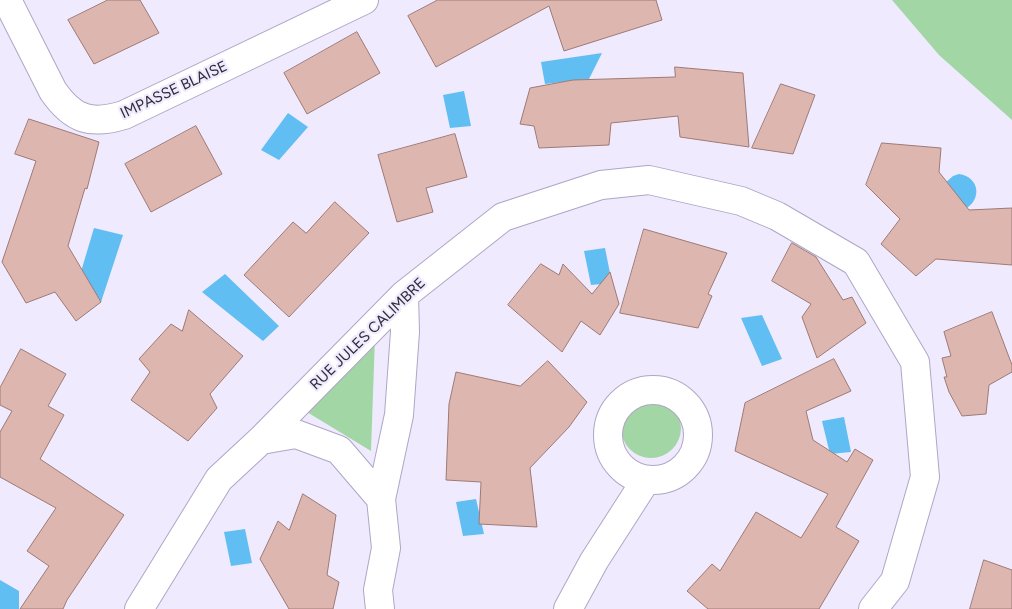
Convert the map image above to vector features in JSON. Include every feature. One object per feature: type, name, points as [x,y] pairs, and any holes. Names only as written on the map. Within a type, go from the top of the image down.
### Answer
[{"type":"street","name":"IMPASSE BLAISE","points":[[7,0],[63,105],[76,115],[90,119],[106,120],[124,115],[364,0]]},
{"type":"street","name":"RUE JULES CALIMBRE","points":[[139,609],[219,479],[261,440],[404,295],[503,217],[601,185],[649,180],[741,201],[777,216],[856,262],[915,362],[925,477],[895,581],[873,609]]},
{"type":"street","points":[[377,603],[386,548],[381,498],[399,415],[405,332],[404,295]]},
{"type":"street","points":[[261,440],[296,434],[338,450],[381,498]]},
{"type":"street","points":[[568,609],[594,561],[646,480]]},
{"type":"green space","points":[[892,0],[1012,0],[1012,120],[939,55]]},
{"type":"green space","points":[[375,337],[371,451],[302,409]]},
{"type":"green space","points":[[645,398],[657,398],[668,403],[676,411],[681,422],[679,440],[668,453],[657,458],[645,458],[634,453],[626,445],[621,434],[621,422],[626,411],[634,403]]},
{"type":"water","points":[[602,53],[589,79],[545,84],[541,62]]},
{"type":"water","points":[[464,91],[471,126],[450,128],[443,95]]},
{"type":"water","points":[[288,113],[308,127],[279,160],[261,150]]},
{"type":"water","points":[[959,174],[971,179],[976,189],[974,200],[965,209],[944,184],[953,176]]},
{"type":"water","points":[[94,228],[123,235],[101,302],[77,285]]},
{"type":"water","points":[[605,248],[612,283],[591,285],[584,251]]},
{"type":"water","points":[[225,274],[279,326],[263,341],[202,292]]},
{"type":"water","points":[[762,315],[782,359],[762,366],[741,318]]},
{"type":"water","points":[[844,417],[851,452],[830,454],[822,421]]},
{"type":"water","points":[[476,499],[484,534],[463,536],[456,502]]},
{"type":"water","points":[[245,529],[252,563],[231,566],[224,532]]},
{"type":"water","points":[[0,580],[19,591],[19,609],[0,609]]},
{"type":"building","points":[[108,0],[140,0],[159,33],[94,64],[68,20]]},
{"type":"building","points":[[438,0],[656,0],[662,20],[564,51],[549,6],[436,67],[408,16]]},
{"type":"building","points":[[357,32],[380,73],[307,114],[284,73]]},
{"type":"building","points":[[675,67],[743,73],[749,147],[680,137],[678,116],[611,123],[609,145],[539,148],[534,126],[520,124],[530,88],[573,80],[675,77]]},
{"type":"building","points":[[781,84],[815,95],[793,154],[752,148]]},
{"type":"building","points":[[29,119],[99,142],[87,189],[85,188],[68,246],[101,302],[76,321],[55,292],[26,303],[2,262],[36,161],[15,154]]},
{"type":"building","points":[[196,126],[222,174],[151,212],[125,164]]},
{"type":"building","points":[[455,134],[467,177],[426,188],[433,212],[397,222],[378,155]]},
{"type":"building","points":[[882,143],[941,148],[939,172],[969,210],[1012,208],[1012,265],[936,259],[916,276],[881,244],[900,219],[866,185]]},
{"type":"building","points":[[335,202],[369,233],[289,317],[244,275],[293,222],[306,233]]},
{"type":"building","points":[[644,229],[727,253],[708,294],[712,296],[698,328],[620,313]]},
{"type":"building","points":[[792,243],[816,257],[843,300],[852,297],[866,323],[817,358],[802,317],[811,304],[772,281]]},
{"type":"building","points":[[541,264],[559,275],[563,264],[592,294],[610,272],[619,304],[600,335],[581,321],[562,352],[508,305]]},
{"type":"building","points":[[189,310],[243,356],[210,394],[217,408],[188,441],[131,400],[150,372],[139,359],[171,324],[182,331]]},
{"type":"building","points":[[992,312],[1012,365],[1012,372],[989,385],[986,414],[962,416],[949,392],[944,377],[947,377],[942,358],[951,356],[944,332]]},
{"type":"building","points":[[21,349],[66,374],[48,406],[64,415],[40,459],[124,515],[67,600],[63,609],[20,609],[49,566],[27,551],[56,508],[0,477],[0,432],[12,411],[0,405],[0,388]]},
{"type":"building","points":[[834,359],[851,391],[806,411],[813,440],[847,462],[855,449],[873,460],[836,527],[859,541],[819,609],[708,609],[687,591],[712,564],[720,571],[756,512],[801,538],[828,494],[735,451],[745,403]]},
{"type":"building","points":[[548,361],[587,402],[569,427],[530,468],[537,527],[479,524],[481,482],[446,480],[449,404],[456,372],[520,386]]},
{"type":"building","points":[[303,494],[336,515],[327,575],[339,582],[333,609],[289,609],[260,559],[278,521],[289,530]]},
{"type":"building","points":[[984,560],[1012,570],[1012,609],[970,609]]}]
